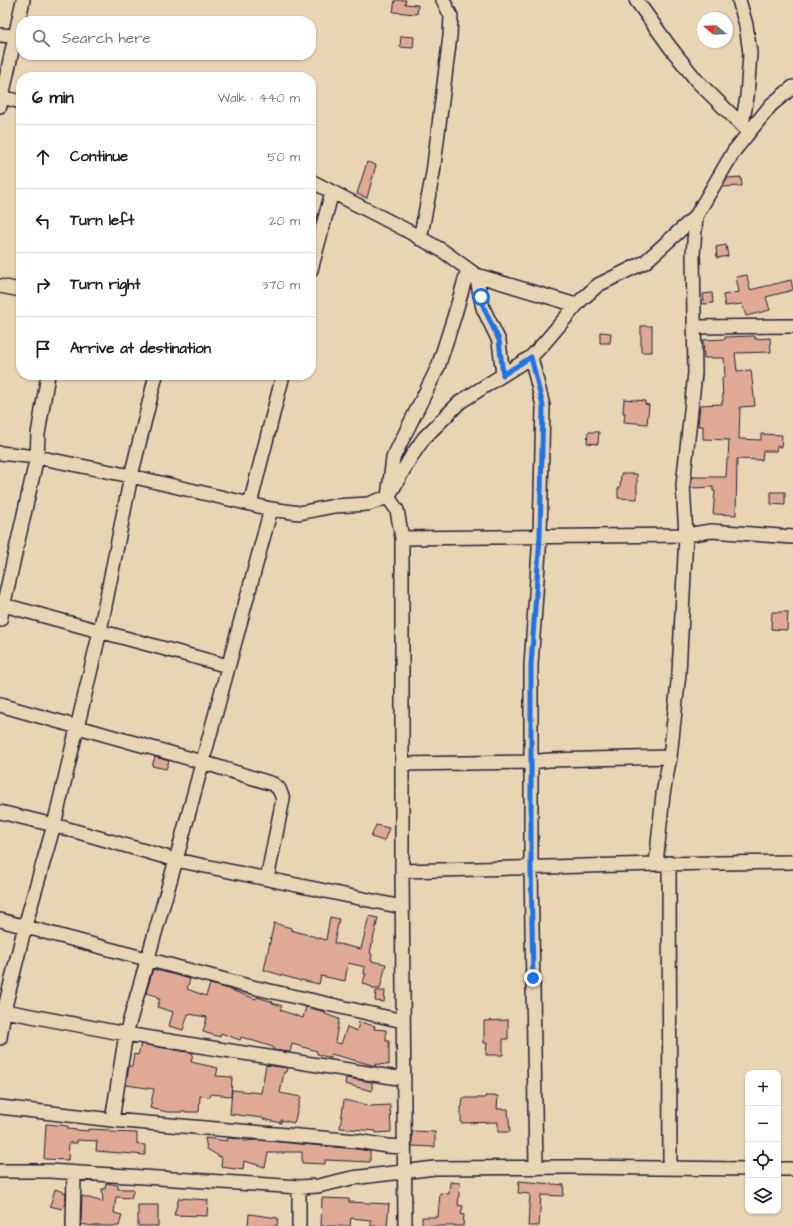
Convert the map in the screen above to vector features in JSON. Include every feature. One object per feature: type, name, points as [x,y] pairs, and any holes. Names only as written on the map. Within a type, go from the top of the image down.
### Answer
[{"type":"street","points":[[19,16],[23,0]]},
{"type":"street","points":[[443,0],[451,16]]},
{"type":"street","points":[[420,239],[433,173],[454,0]]},
{"type":"street","points":[[636,0],[697,81],[745,128]]},
{"type":"street","points":[[739,0],[746,25],[750,53],[745,128]]},
{"type":"street","points":[[16,32],[1,102],[16,102]]},
{"type":"street","points":[[0,35],[15,36]]},
{"type":"street","points":[[0,453],[37,457],[131,476],[271,509],[299,513],[334,506],[368,504],[388,497],[411,457],[424,438],[460,402],[531,357],[576,305],[598,285],[645,262],[696,216],[734,151],[745,128],[771,104],[793,87]]},
{"type":"street","points":[[316,184],[443,251],[472,272],[576,305]]},
{"type":"street","points":[[316,251],[332,192]]},
{"type":"street","points":[[670,1168],[663,864],[663,794],[670,757],[679,673],[686,535],[683,485],[695,373],[693,255],[696,216]]},
{"type":"street","points":[[472,272],[484,308],[499,340],[503,375]]},
{"type":"street","points":[[405,1226],[402,907],[402,538],[397,510],[388,497],[393,458],[438,367],[455,314],[472,272]]},
{"type":"street","points":[[0,286],[16,289]]},
{"type":"street","points":[[694,327],[793,326]]},
{"type":"street","points":[[531,357],[543,406],[540,536],[531,665],[531,868],[536,1168]]},
{"type":"street","points":[[0,620],[2,604],[37,457],[38,434],[47,380]]},
{"type":"street","points":[[0,1038],[2,1011],[54,825],[100,631],[131,476],[155,380]]},
{"type":"street","points":[[250,504],[282,380]]},
{"type":"street","points":[[112,1120],[126,1034],[176,860],[271,509]]},
{"type":"street","points":[[402,538],[686,535],[711,531],[793,536]]},
{"type":"street","points":[[2,604],[228,666]]},
{"type":"street","points":[[0,705],[77,728],[202,762],[273,784],[279,789],[283,799],[267,879]]},
{"type":"street","points":[[402,764],[531,762],[550,760],[670,757]]},
{"type":"street","points":[[0,812],[54,825],[176,860],[402,907]]},
{"type":"street","points":[[402,871],[793,862]]},
{"type":"street","points":[[0,920],[248,986],[403,1021]]},
{"type":"street","points":[[2,1011],[126,1034],[404,1079]]},
{"type":"street","points":[[0,1107],[112,1120],[357,1141],[404,1147]]},
{"type":"street","points":[[0,1171],[74,1173],[298,1187],[318,1186],[352,1178],[435,1168],[745,1169]]},
{"type":"street","points":[[781,1169],[793,1169]]},
{"type":"street","points":[[73,1226],[74,1173]]},
{"type":"street","points":[[298,1187],[299,1226]]},
{"type":"building","points":[[395,0],[406,0],[405,4],[418,5],[417,14],[393,12]]},
{"type":"building","points":[[401,36],[414,37],[413,48],[400,47]]},
{"type":"building","points":[[367,162],[376,165],[367,198],[357,194]]},
{"type":"building","points":[[741,177],[742,186],[722,187],[728,178]]},
{"type":"building","points":[[726,245],[728,256],[717,258],[716,247]]},
{"type":"building","points":[[747,275],[750,290],[791,280],[793,290],[766,297],[770,310],[746,316],[742,304],[725,306],[723,295],[739,292],[736,277]]},
{"type":"building","points":[[712,293],[713,303],[704,304],[703,294]]},
{"type":"building","points":[[641,326],[652,326],[652,352],[641,352]]},
{"type":"building","points":[[600,332],[611,333],[610,343],[600,343]]},
{"type":"building","points":[[755,336],[755,339],[770,338],[771,352],[735,353],[737,371],[751,370],[755,406],[740,407],[739,439],[761,440],[761,434],[782,435],[781,447],[777,446],[776,451],[763,451],[762,460],[737,459],[736,515],[713,514],[715,491],[713,491],[713,487],[691,488],[692,477],[726,477],[728,459],[729,440],[703,439],[703,426],[698,426],[700,405],[722,404],[722,377],[725,377],[724,358],[704,358],[703,340],[725,339],[725,337]]},
{"type":"building","points":[[624,399],[645,401],[645,404],[649,405],[647,424],[624,422]]},
{"type":"building","points":[[588,432],[599,432],[598,444],[587,443]]},
{"type":"building","points":[[621,474],[637,474],[637,499],[618,498],[618,488],[620,488]]},
{"type":"building","points":[[771,492],[785,492],[785,505],[771,504]]},
{"type":"building","points":[[772,612],[788,612],[787,630],[771,629]]},
{"type":"building","points":[[155,757],[169,761],[166,769],[152,766]]},
{"type":"building","points":[[376,825],[389,828],[384,841],[371,837]]},
{"type":"building","points":[[369,916],[378,918],[370,953],[372,954],[371,961],[386,964],[380,989],[372,989],[372,987],[362,983],[366,974],[364,974],[365,967],[348,963],[345,981],[321,976],[319,984],[301,981],[264,970],[274,923],[291,928],[291,930],[326,940],[330,917],[339,919],[334,943],[361,949]]},
{"type":"building","points":[[153,969],[190,979],[187,989],[206,996],[210,984],[256,999],[257,997],[273,1002],[272,1003],[282,1006],[280,1010],[303,1018],[306,1007],[326,1012],[325,1014],[339,1019],[335,1042],[341,1044],[347,1027],[357,1031],[359,1022],[375,1026],[374,1029],[386,1030],[386,1041],[389,1041],[389,1065],[376,1064],[376,1066],[331,1054],[330,1058],[317,1054],[317,1051],[292,1044],[290,1052],[273,1050],[273,1047],[241,1037],[240,1040],[221,1033],[220,1037],[203,1032],[207,1017],[188,1014],[183,1030],[169,1026],[173,1012],[157,1007],[160,999],[157,999],[157,996],[146,993]]},
{"type":"building","points":[[376,991],[385,991],[384,1002],[375,1001]]},
{"type":"building","points":[[508,1020],[508,1039],[503,1039],[503,1055],[486,1055],[487,1043],[484,1043],[484,1021]]},
{"type":"building","points":[[141,1044],[193,1053],[191,1062],[218,1068],[216,1076],[232,1077],[231,1096],[211,1094],[210,1097],[200,1096],[199,1112],[167,1112],[150,1108],[154,1089],[126,1085],[129,1066],[132,1066],[134,1054],[138,1055]]},
{"type":"building","points":[[266,1065],[287,1068],[286,1072],[284,1072],[280,1093],[301,1097],[294,1123],[281,1120],[281,1123],[263,1118],[230,1114],[232,1090],[261,1093]]},
{"type":"building","points":[[346,1078],[372,1082],[372,1091],[345,1084]]},
{"type":"building","points":[[485,1096],[498,1096],[497,1109],[508,1109],[510,1132],[498,1132],[498,1122],[461,1123],[461,1107],[463,1098],[485,1098]]},
{"type":"building","points":[[344,1100],[371,1106],[390,1105],[391,1132],[376,1133],[376,1131],[340,1128]]},
{"type":"building","points":[[46,1124],[68,1126],[68,1129],[88,1131],[88,1129],[110,1130],[110,1132],[137,1133],[137,1144],[145,1145],[145,1155],[96,1151],[97,1141],[77,1140],[77,1143],[69,1143],[68,1160],[44,1159]]},
{"type":"building","points":[[412,1131],[435,1132],[435,1147],[412,1146]]},
{"type":"building","points":[[205,1138],[227,1141],[228,1138],[244,1139],[244,1141],[257,1140],[370,1151],[370,1162],[325,1160],[325,1164],[302,1163],[302,1152],[284,1152],[268,1153],[265,1167],[244,1161],[243,1170],[221,1167],[222,1158],[207,1149]]},
{"type":"building","points":[[519,1181],[564,1185],[563,1196],[541,1195],[539,1226],[528,1226],[530,1194],[518,1193]]},
{"type":"building","points":[[450,1182],[460,1183],[458,1205],[463,1206],[461,1214],[464,1215],[463,1226],[422,1226],[422,1217],[438,1217],[440,1193],[449,1194]]},
{"type":"building","points":[[106,1183],[118,1185],[118,1189],[134,1189],[131,1198],[116,1197],[114,1213],[122,1215],[119,1226],[92,1226],[81,1224],[82,1196],[103,1202],[102,1189],[105,1189]]},
{"type":"building","points":[[55,1189],[66,1193],[65,1206],[64,1205],[62,1209],[50,1206]]},
{"type":"building","points":[[179,1198],[208,1200],[207,1216],[174,1215]]},
{"type":"building","points":[[322,1198],[349,1199],[349,1202],[389,1204],[387,1226],[371,1226],[371,1220],[351,1218],[350,1226],[321,1226]]},
{"type":"building","points":[[138,1205],[158,1205],[158,1226],[138,1226]]},
{"type":"building","points":[[249,1214],[278,1218],[277,1226],[248,1226]]},
{"type":"route","points":[[481,297],[484,308],[499,340],[503,375],[531,357],[543,406],[540,536],[531,665],[531,868],[533,978]]}]
